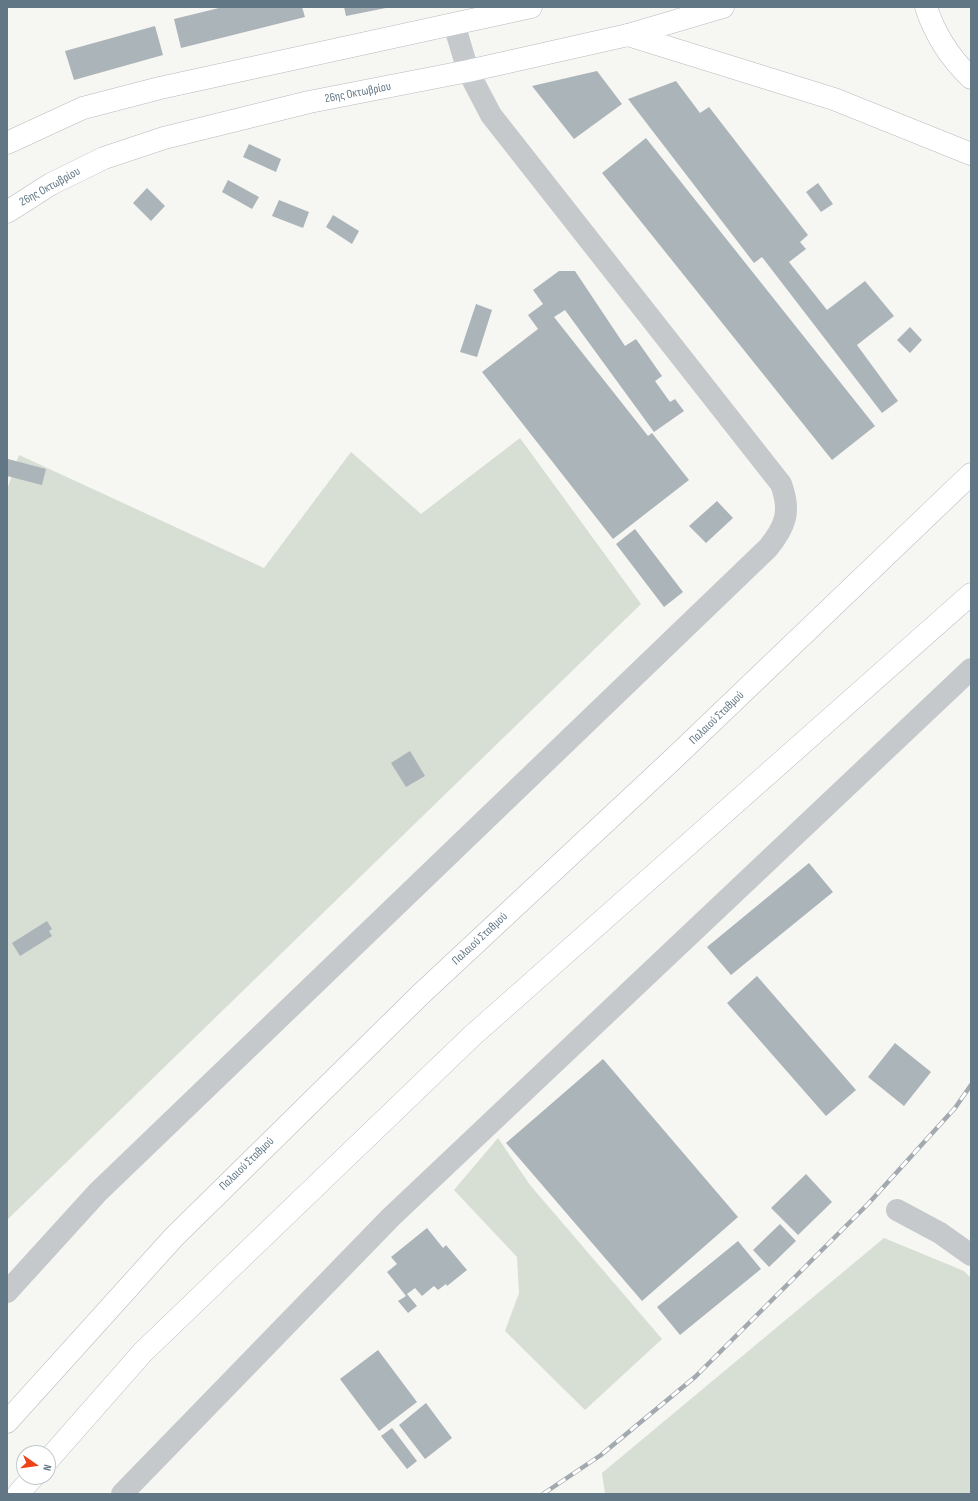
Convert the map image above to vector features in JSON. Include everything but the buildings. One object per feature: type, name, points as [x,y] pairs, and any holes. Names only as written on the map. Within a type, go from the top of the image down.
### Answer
[{"type":"main road","points":[[7,143],[83,108],[160,88],[531,7]]},
{"type":"main road","name":"26ης Οκτωβρίου","points":[[7,212],[52,184],[104,158],[164,138],[309,102],[468,71],[628,35],[723,7]]},
{"type":"main road","points":[[926,7],[932,26],[943,45],[971,78]]},
{"type":"main road","points":[[628,35],[834,100],[971,154]]},
{"type":"main road","name":"Παλαιού Σταθμού","points":[[7,1422],[174,1237],[421,994],[671,761],[971,474]]},
{"type":"main road","points":[[56,1451],[143,1352],[472,1036],[971,594]]},
{"type":"main road","points":[[18,1494],[26,1485]]},
{"type":"street","points":[[7,1292],[98,1192],[768,548],[780,532],[786,514],[786,498],[781,484],[491,115],[468,71],[454,24]]},
{"type":"street","points":[[122,1494],[392,1217],[971,669]]},
{"type":"street","points":[[897,1210],[940,1233],[971,1256]]},
{"type":"shaded area","points":[[520,438],[641,604],[7,1220],[7,490],[19,455],[264,568],[351,452],[421,514]]},
{"type":"shaded area","points":[[498,1138],[530,1185],[662,1339],[585,1410],[505,1331],[519,1293],[517,1257],[454,1190]]},
{"type":"shaded area","points":[[884,1238],[964,1271],[971,1278],[971,1494],[605,1494],[602,1473]]},
{"type":"railway","points":[[543,1494],[601,1455],[695,1377],[868,1204],[955,1108],[971,1085]]}]
